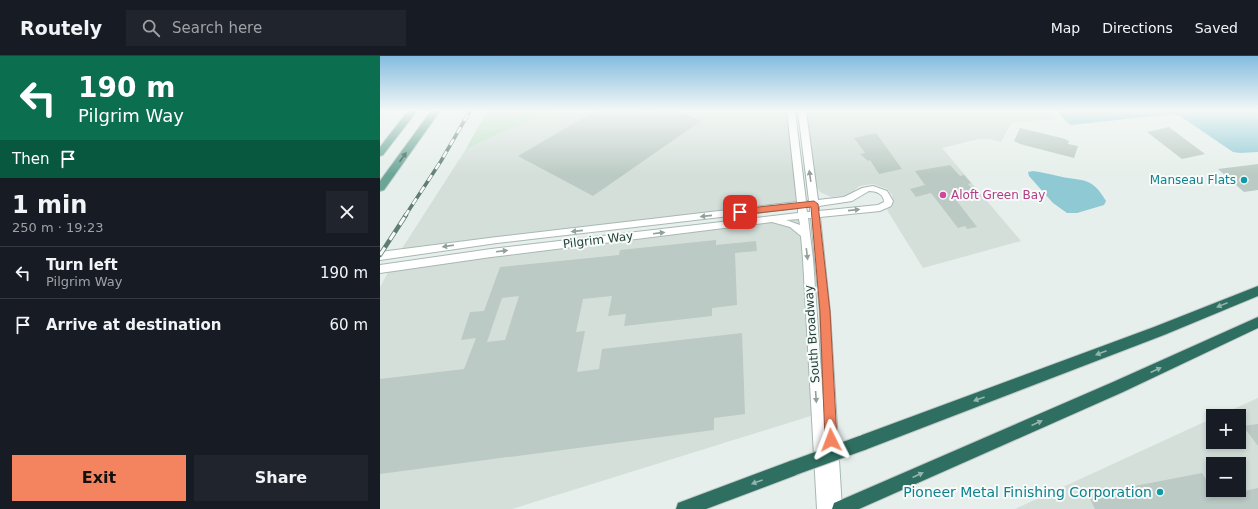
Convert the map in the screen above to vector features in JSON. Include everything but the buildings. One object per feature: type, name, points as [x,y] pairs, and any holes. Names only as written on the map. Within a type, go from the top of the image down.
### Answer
[{"type":"highway","points":[[684,509],[1160,331],[1258,291]]},
{"type":"highway","points":[[840,509],[1118,387],[1258,322]]},
{"type":"main road","points":[[380,153],[396,132]]},
{"type":"main road","points":[[380,188],[421,132]]},
{"type":"street","name":"South Broadway","points":[[793,132],[808,259],[824,509]]},
{"type":"street","name":"South Broadway","points":[[805,132],[815,209],[825,312],[836,509]]},
{"type":"street","points":[[871,187],[883,191],[889,201],[888,204],[880,208],[815,209],[851,199],[860,191],[871,187]]},
{"type":"street","name":"Pilgrim Way","points":[[380,256],[497,240],[815,209]]},
{"type":"street","name":"Pilgrim Way","points":[[380,268],[491,252],[772,220],[802,210]]},
{"type":"street","points":[[772,220],[793,225],[805,234]]},
{"type":"shaded area","points":[[503,132],[793,132],[801,205],[399,253],[466,149]]},
{"type":"shaded area","points":[[808,132],[1006,132],[1001,142],[990,139],[978,139],[942,148],[1021,241],[923,268],[887,210],[893,200],[892,195],[887,189],[873,184],[859,186],[848,196],[831,197],[820,192],[816,186]]},
{"type":"shaded area","points":[[802,215],[817,414],[512,509],[380,509],[380,287],[391,267]]},
{"type":"shaded area","points":[[1258,398],[1258,509],[1015,509],[1206,421],[1206,449],[1246,449],[1246,409],[1234,409]]},
{"type":"green space","points":[[475,132],[503,132],[466,149]]},
{"type":"water","points":[[1204,132],[1258,132],[1258,152],[1233,152]]},
{"type":"water","points":[[1033,171],[1091,183],[1101,193],[1106,201],[1104,205],[1077,213],[1067,213],[1053,203],[1029,176],[1028,172]]},
{"type":"railway","points":[[405,216],[458,132]]},
{"type":"railway","points":[[380,255],[406,215]]},
{"type":"place","name":"Manseau Flats","points":[[1244,180]]},
{"type":"place","name":"Aloft Green Bay","points":[[943,195]]},
{"type":"place","name":"Pioneer Metal Finishing Corporation","points":[[1160,492]]},
{"type":"route","points":[[740,212],[814,204],[825,312],[831,440]]}]
